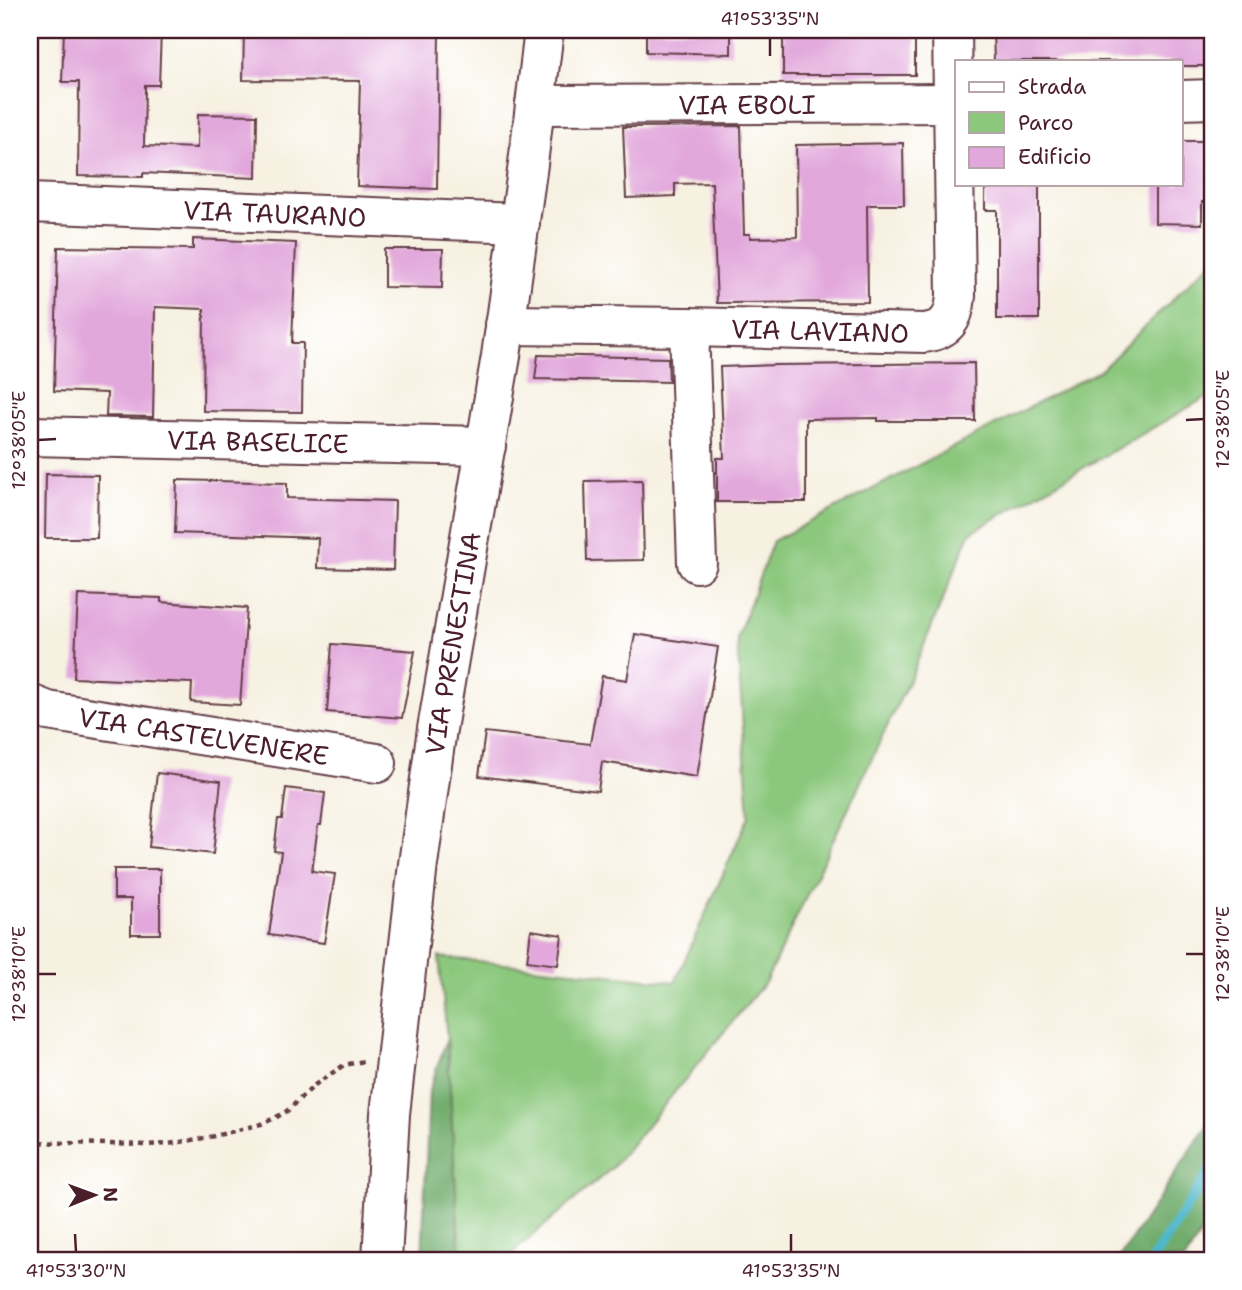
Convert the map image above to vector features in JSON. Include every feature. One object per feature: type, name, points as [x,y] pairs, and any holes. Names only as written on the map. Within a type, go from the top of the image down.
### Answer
[{"type":"street","name":"VIA PRENESTINA","points":[[382,1260],[388,1144],[418,864],[458,600],[505,325],[544,30]]},
{"type":"street","points":[[951,30],[955,103]]},
{"type":"street","points":[[1182,100],[1212,99]]},
{"type":"street","name":"VIA EBOLI","points":[[535,105],[955,103]]},
{"type":"street","name":"VIA LAVIANO","points":[[505,325],[934,332],[949,323],[955,307],[955,186]]},
{"type":"street","name":"VIA TAURANO","points":[[30,203],[520,223]]},
{"type":"street","points":[[689,327],[697,563]]},
{"type":"street","name":"VIA BASELICE","points":[[30,436],[486,446]]},
{"type":"street","name":"VIA CASTELVENERE","points":[[30,704],[48,711],[377,763]]},
{"type":"path","points":[[30,1143],[145,1145],[215,1136],[275,1118],[344,1065],[396,1057]]},
{"type":"green space","points":[[1212,261],[1212,394],[970,533],[912,674],[766,981],[613,1167],[504,1260],[460,1260],[447,1038],[439,957],[675,982],[749,816],[737,638],[773,541],[1101,370]]},
{"type":"green space","points":[[447,1038],[460,1260],[422,1260],[429,1091]]},
{"type":"green space","points":[[1212,1118],[1212,1215],[1185,1260],[1118,1260]]},
{"type":"building","points":[[64,30],[161,30],[159,85],[145,85],[144,146],[197,148],[198,114],[257,115],[256,178],[143,173],[143,177],[78,176],[79,82],[62,82]]},
{"type":"building","points":[[244,30],[439,30],[437,189],[357,186],[360,81],[243,80]]},
{"type":"building","points":[[646,30],[731,30],[731,54],[646,52]]},
{"type":"building","points":[[783,30],[915,30],[915,75],[783,75]]},
{"type":"building","points":[[993,30],[1212,30],[1212,66],[1182,66],[1182,60],[994,60]]},
{"type":"building","points":[[741,126],[744,234],[750,234],[750,238],[797,237],[796,145],[903,143],[904,205],[867,205],[868,302],[717,303],[712,183],[675,184],[675,196],[626,198],[623,127]]},
{"type":"building","points":[[1182,141],[1212,141],[1212,202],[1202,202],[1202,224],[1155,223],[1155,186],[1182,186]]},
{"type":"building","points":[[985,186],[1039,186],[1039,319],[997,319],[997,210],[985,210]]},
{"type":"building","points":[[193,239],[296,243],[292,343],[303,343],[302,412],[203,411],[204,309],[155,307],[153,417],[106,416],[107,393],[54,391],[58,247],[193,249]]},
{"type":"building","points":[[384,249],[443,249],[442,288],[384,287]]},
{"type":"building","points":[[538,355],[668,358],[669,382],[535,379]]},
{"type":"building","points":[[974,363],[975,421],[806,419],[806,502],[717,502],[717,458],[724,458],[720,367]]},
{"type":"building","points":[[46,474],[98,475],[97,538],[45,538]]},
{"type":"building","points":[[177,480],[287,483],[287,498],[395,501],[393,570],[317,568],[318,538],[175,533]]},
{"type":"building","points":[[642,480],[644,560],[587,561],[585,481]]},
{"type":"building","points":[[78,595],[161,598],[161,602],[247,608],[240,705],[191,702],[192,683],[74,678]]},
{"type":"building","points":[[635,634],[718,647],[697,777],[602,762],[598,791],[479,776],[485,732],[590,744],[602,676],[627,680]]},
{"type":"building","points":[[332,644],[415,651],[402,718],[327,712]]},
{"type":"building","points":[[157,773],[221,781],[213,854],[149,847]]},
{"type":"building","points":[[286,788],[325,793],[312,871],[335,874],[324,943],[269,935],[281,852],[274,851]]},
{"type":"building","points":[[114,869],[160,869],[160,934],[131,934],[131,899],[114,899]]},
{"type":"building","points":[[531,930],[562,935],[558,965],[527,961]]},
{"type":"waterway","points":[[1152,1260],[1212,1168]]}]
